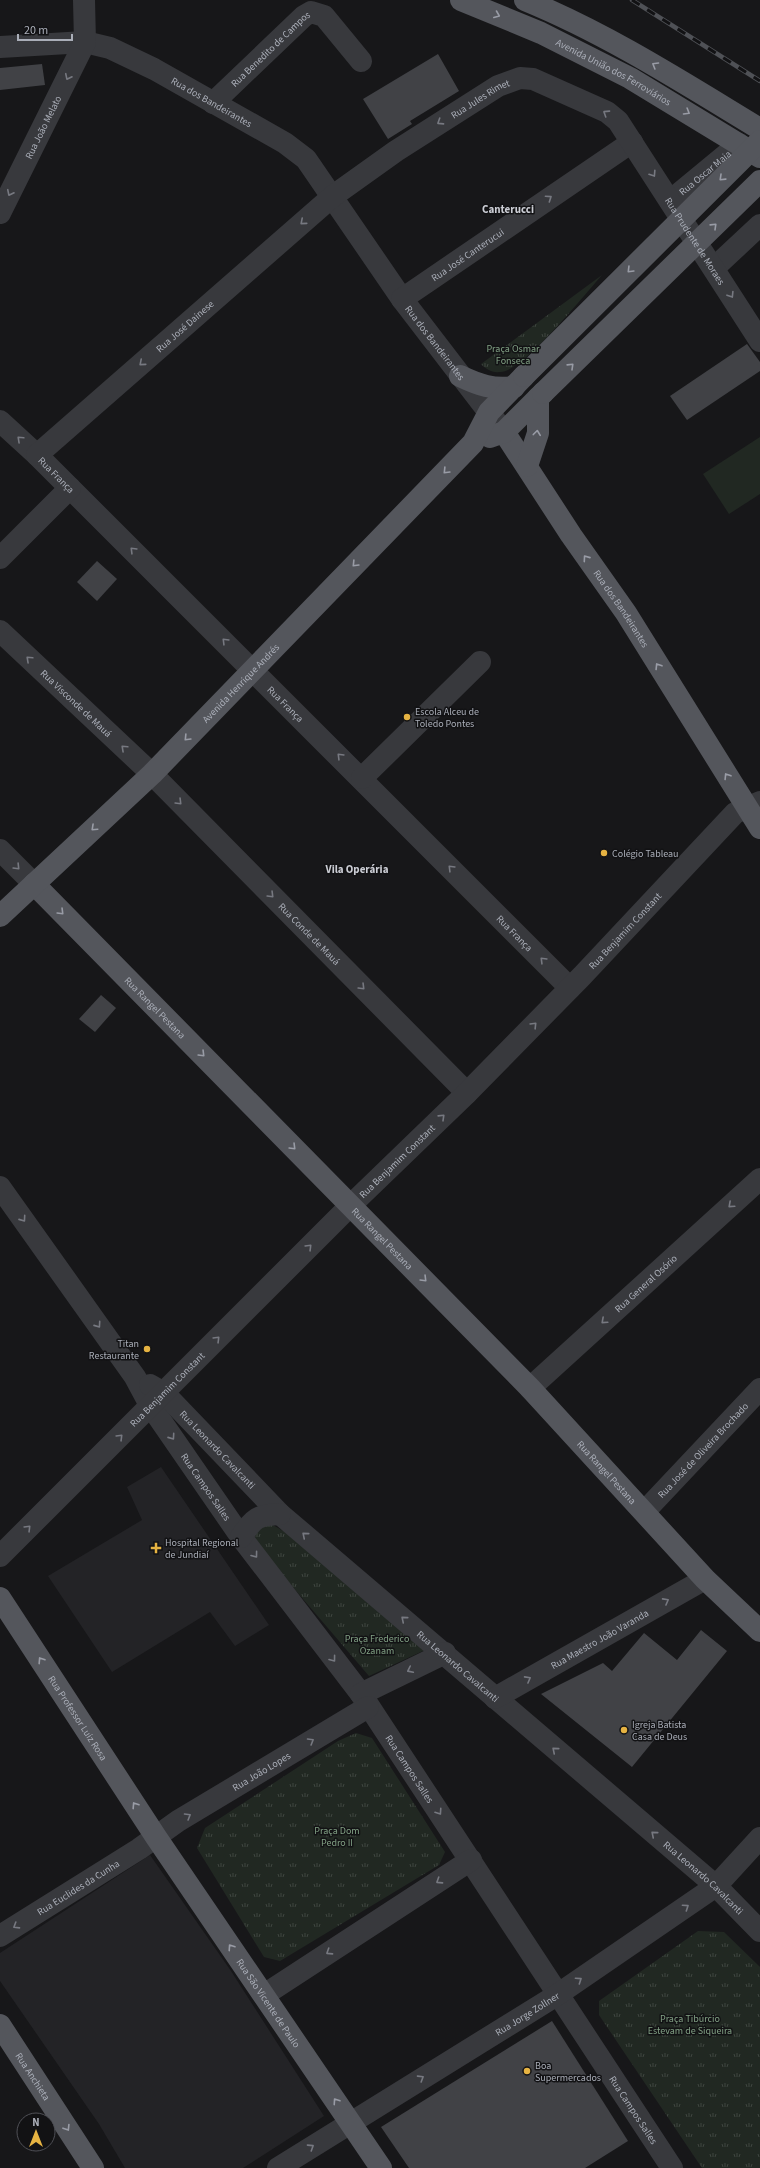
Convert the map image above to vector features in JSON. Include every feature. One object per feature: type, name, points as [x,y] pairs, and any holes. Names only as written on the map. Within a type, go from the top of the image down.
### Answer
[{"type":"main road","name":"Avenida União dos Ferroviários","points":[[461,0],[541,33],[630,78],[750,142],[760,157]]},
{"type":"main road","points":[[525,0],[550,10],[642,57],[760,129]]},
{"type":"main road","name":"Avenida Henrique Andrés","points":[[0,916],[152,774],[473,443],[488,412],[519,382],[750,142]]},
{"type":"main road","points":[[504,432],[760,181]]},
{"type":"main road","points":[[460,376],[485,387],[499,389],[519,382]]},
{"type":"main road","points":[[527,466],[538,433],[540,396]]},
{"type":"main road","name":"Avenida Henrique Andrés","points":[[473,443],[504,432]]},
{"type":"main road","name":"Rua dos Bandeirantes","points":[[504,432],[571,536],[626,613],[754,806],[760,828]]},
{"type":"main road","name":"Rua Rangel Pestana","points":[[34,884],[530,1388],[645,1511],[705,1579],[760,1631]]},
{"type":"main road","name":"Rua Professor Luiz Rosa","points":[[0,1598],[156,1838]]},
{"type":"main road","name":"Rua São Vicente de Paulo","points":[[156,1838],[264,1994],[381,2168]]},
{"type":"main road","name":"Rua Anchieta","points":[[0,2025],[93,2168]]},
{"type":"street","points":[[84,0],[85,42]]},
{"type":"street","name":"Rua Benedito de Campos","points":[[213,103],[304,16],[312,12],[324,16],[361,61]]},
{"type":"street","name":"Rua dos Bandeirantes","points":[[0,47],[85,42],[110,48],[154,69],[285,143],[306,159],[333,196],[402,299],[504,432]]},
{"type":"street","name":"Rua João Melato","points":[[0,213],[85,42]]},
{"type":"street","name":"Rua Jules Rimet","points":[[333,196],[396,151],[498,86],[520,78],[533,79],[607,112],[618,121],[632,142]]},
{"type":"street","name":"Rua Prudente de Moraes","points":[[632,142],[760,341]]},
{"type":"street","name":"Rua José Canterucui","points":[[402,299],[632,142]]},
{"type":"street","name":"Rua Oscar Maia","points":[[670,201],[750,142]]},
{"type":"street","name":"Rua José Dainese","points":[[37,454],[333,196]]},
{"type":"street","points":[[714,268],[760,225]]},
{"type":"street","name":"Rua França","points":[[0,421],[37,454],[570,988]]},
{"type":"street","points":[[0,558],[70,488]]},
{"type":"street","name":"Rua Visconde de Mauá","points":[[0,632],[152,774]]},
{"type":"street","points":[[362,778],[480,662]]},
{"type":"street","name":"Rua Conde de Mauá","points":[[152,774],[467,1093]]},
{"type":"street","name":"Rua Benjamim Constant","points":[[0,1556],[351,1205],[467,1093],[570,988],[735,814],[754,806]]},
{"type":"street","name":"Rua Rangel Pestana","points":[[0,850],[34,884]]},
{"type":"street","name":"Rua General Osório","points":[[530,1388],[760,1179]]},
{"type":"street","name":"Rua Campos Salles","points":[[0,1187],[135,1377],[157,1399],[241,1537],[364,1701],[471,1860],[557,1995],[672,2168]]},
{"type":"street","name":"Rua José de Oliveira Brochado","points":[[645,1511],[760,1389]]},
{"type":"street","name":"Rua Leonardo Cavalcanti","points":[[157,1399],[280,1514],[445,1653],[494,1698],[716,1886],[760,1931]]},
{"type":"street","points":[[241,1537],[249,1525],[261,1515],[280,1514]]},
{"type":"street","name":"Rua Maestro João Varanda","points":[[494,1698],[705,1579]]},
{"type":"street","name":"Rua João Lopes","points":[[156,1838],[178,1822],[364,1701],[445,1653]]},
{"type":"street","name":"Rua Euclides da Cunha","points":[[0,1936],[156,1838]]},
{"type":"street","name":"Rua Jorge Zollner","points":[[278,2168],[557,1995],[716,1886],[760,1838]]},
{"type":"street","points":[[264,1994],[471,1860]]},
{"type":"shaded area","name":"Hospital Regional de Jundiaí","points":[[161,1467],[269,1625],[235,1646],[210,1612],[112,1672],[48,1576],[142,1520],[127,1487]]},
{"type":"shaded area","points":[[150,1855],[231,1971],[324,2116],[243,2168],[125,2168],[99,2124],[0,1981],[0,1953]]},
{"type":"green space","name":"Praça Osmar Fonseca","points":[[602,275],[553,331],[523,360],[510,369],[500,372],[489,370],[481,364]]},
{"type":"green space","points":[[760,437],[760,494],[729,514],[703,474]]},
{"type":"green space","name":"Praça Frederico Ozanam","points":[[271,1524],[287,1533],[425,1650],[369,1676],[255,1543],[255,1535],[258,1530]]},
{"type":"green space","name":"Praça Dom Pedro II","points":[[356,1733],[372,1738],[445,1852],[439,1865],[280,1961],[264,1957],[197,1848],[205,1828],[338,1741]]},
{"type":"green space","name":"Praça Tibúrcio Estevam de Siqueira","points":[[698,1931],[724,1932],[760,1967],[760,2168],[702,2168],[599,2015],[599,2001]]},
{"type":"building","points":[[438,54],[459,91],[410,121],[412,124],[388,139],[363,99]]},
{"type":"building","points":[[42,64],[45,85],[0,90],[0,68]]},
{"type":"building","points":[[747,344],[760,362],[760,371],[687,420],[670,396]]},
{"type":"building","points":[[97,561],[117,579],[97,601],[77,582]]},
{"type":"building","points":[[101,995],[116,1008],[95,1032],[79,1019]]},
{"type":"building","name":"Igreja Batista Casa de Deus","points":[[701,1630],[727,1651],[632,1767],[541,1694],[603,1663],[612,1671],[644,1633],[677,1660]]},
{"type":"building","name":"Boa Supermercados","points":[[552,2021],[628,2141],[585,2168],[409,2168],[381,2127]]},
{"type":"railway","points":[[632,0],[760,81]]},
{"type":"place","name":"Escola Alceu de Toledo Pontes","points":[[407,717]]},
{"type":"place","name":"Colégio Tableau","points":[[604,853]]},
{"type":"place","name":"Titan Restaurante","points":[[147,1349]]},
{"type":"place","name":"Hospital Regional de Jundiaí","points":[[156,1548]]},
{"type":"place","name":"Igreja Batista Casa de Deus","points":[[624,1730]]},
{"type":"place","name":"Boa Supermercados","points":[[527,2071]]},
{"type":"district","name":"Canterucci","points":[[508,209]]},
{"type":"district","name":"Vila Operária","points":[[357,869]]}]
